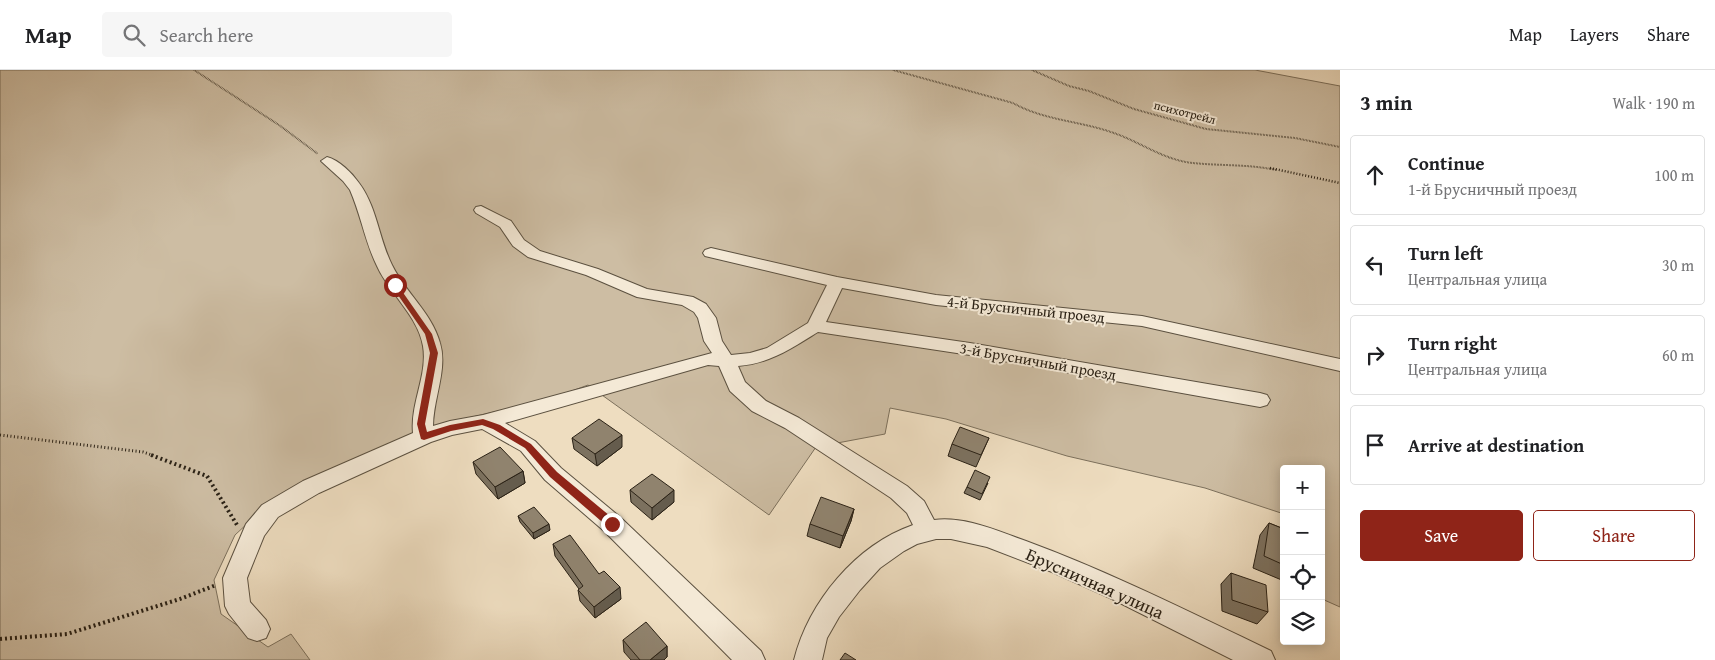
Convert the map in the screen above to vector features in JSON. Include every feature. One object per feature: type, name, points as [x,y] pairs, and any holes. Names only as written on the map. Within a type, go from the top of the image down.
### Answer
[{"type":"street","points":[[327,160],[344,174],[356,188],[384,266],[429,334],[434,353],[421,424],[424,437]]},
{"type":"street","points":[[481,210],[506,224],[518,243],[534,254],[592,272],[643,293],[687,301],[700,308],[707,318],[713,341],[726,361],[737,386],[760,406],[792,423],[900,492],[916,506],[928,532]]},
{"type":"street","name":"4-й Брусничный проезд","points":[[711,253],[837,282],[936,300],[1142,322],[1340,364]]},
{"type":"street","points":[[257,629],[238,606],[234,578],[254,531],[270,511],[311,487],[424,437],[450,428],[483,422],[708,359],[726,361],[751,359],[773,352],[815,326],[837,282]]},
{"type":"street","name":"3-й Брусничный проезд","points":[[815,326],[970,349],[1260,400]]},
{"type":"street","points":[[483,422],[528,446],[553,474],[612,524],[751,660]]},
{"type":"street","name":"Брусничная улица","points":[[808,660],[809,651],[825,615],[866,564],[898,542],[928,532],[950,529],[979,535],[1081,572],[1261,660]]},
{"type":"path","points":[[194,70],[279,125],[327,160]]},
{"type":"path","points":[[893,70],[1013,104],[1041,115],[1065,119],[1112,132],[1166,156],[1191,162],[1258,166],[1340,183]]},
{"type":"path","name":"психотрейл","points":[[1032,70],[1069,86],[1088,91],[1134,109],[1206,129],[1295,138],[1340,147]]},
{"type":"path","points":[[0,435],[143,452],[207,476],[238,526],[254,531]]},
{"type":"path","points":[[0,638],[67,634],[180,600],[234,578]]},
{"type":"shaded area","points":[[0,70],[1255,70],[1340,86],[1340,607],[1325,600],[1325,465],[1280,465],[1280,513],[1205,488],[1067,456],[946,419],[890,408],[885,434],[816,447],[769,515],[588,385],[550,399],[442,424],[262,510],[235,535],[214,580],[221,614],[268,647],[291,634],[310,660],[0,660]]},
{"type":"building","points":[[599,419],[622,435],[595,454],[572,438]]},
{"type":"building","points":[[960,427],[989,438],[981,455],[952,444]]},
{"type":"building","points":[[500,447],[523,471],[495,487],[473,462]]},
{"type":"building","points":[[975,470],[990,477],[982,494],[967,487]]},
{"type":"building","points":[[652,474],[674,490],[652,508],[630,490]]},
{"type":"building","points":[[821,497],[854,509],[843,536],[810,524]]},
{"type":"building","points":[[534,507],[549,524],[533,533],[518,516]]},
{"type":"building","points":[[1269,523],[1280,527],[1280,563],[1264,556]]},
{"type":"building","points":[[570,535],[599,574],[604,571],[620,587],[594,607],[578,590],[583,586],[553,544]]},
{"type":"building","points":[[1231,573],[1266,585],[1268,612],[1232,600]]},
{"type":"building","points":[[646,622],[667,646],[650,660],[640,660],[623,640]]},
{"type":"building","points":[[845,653],[856,660],[840,660]]},
{"type":"route","points":[[395,285],[429,334],[434,353],[421,424],[424,437],[450,428],[483,422],[496,427],[528,446],[553,474],[612,524]]}]
